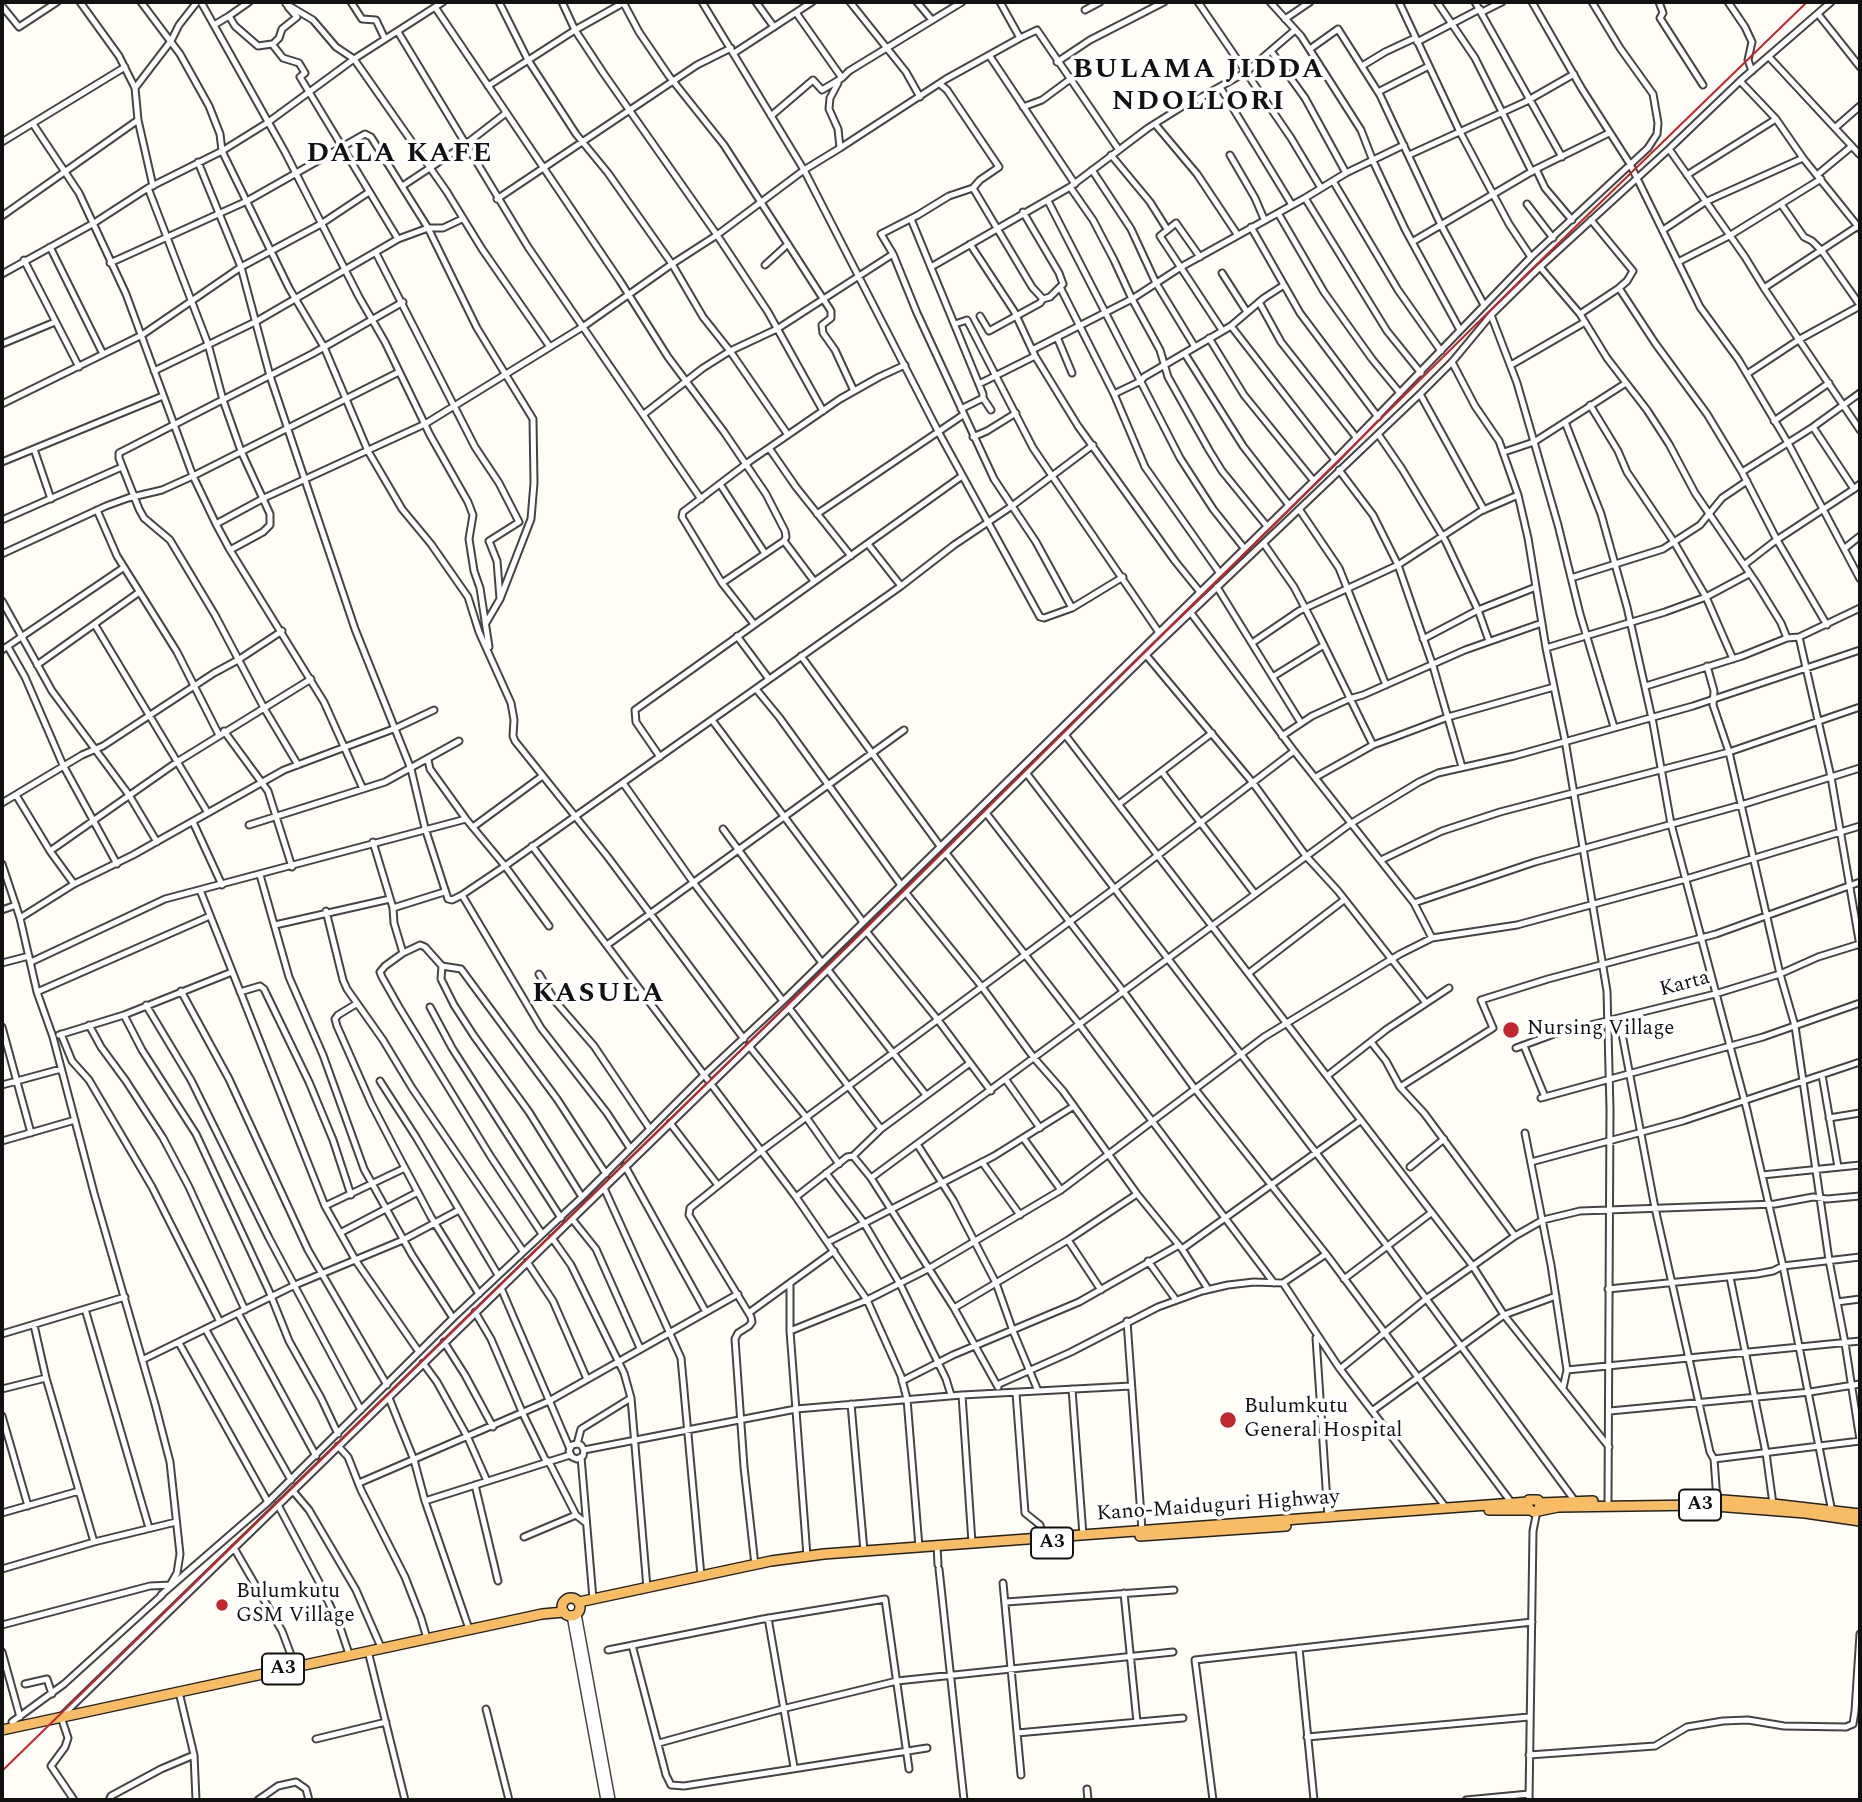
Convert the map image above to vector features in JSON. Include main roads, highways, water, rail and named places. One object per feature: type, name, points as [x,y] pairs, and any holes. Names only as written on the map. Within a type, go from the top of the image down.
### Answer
[{"type":"highway","name":"Kano-Maiduguri Highway","points":[[2,1730],[348,1651],[572,1609],[788,1564],[972,1543],[1447,1509],[1511,1502],[1534,1508],[1575,1501],[1717,1500],[1773,1504],[1860,1521]]},
{"type":"highway","name":"Kano-Maiduguri Highway","points":[[2,1724],[16,1719],[64,1714],[179,1692],[368,1651],[468,1626],[572,1609],[593,1599],[807,1556],[1534,1508],[1702,1505],[1860,1514]]},
{"type":"railway","points":[[2,1771],[850,944],[1530,271],[1807,2]]},
{"type":"place","name":"Nursing Village","points":[[1511,1030]]},
{"type":"place","name":"Bulumkutu General Hospital","points":[[1228,1420]]},
{"type":"place","name":"Bulumkutu GSM Village","points":[[222,1605]]},
{"type":"district","name":"BULAMA JIDDA NDOLLORI","points":[[1199,88]]},
{"type":"district","name":"DALA KAFE","points":[[400,156]]},
{"type":"district","name":"KASULA","points":[[599,996]]}]
